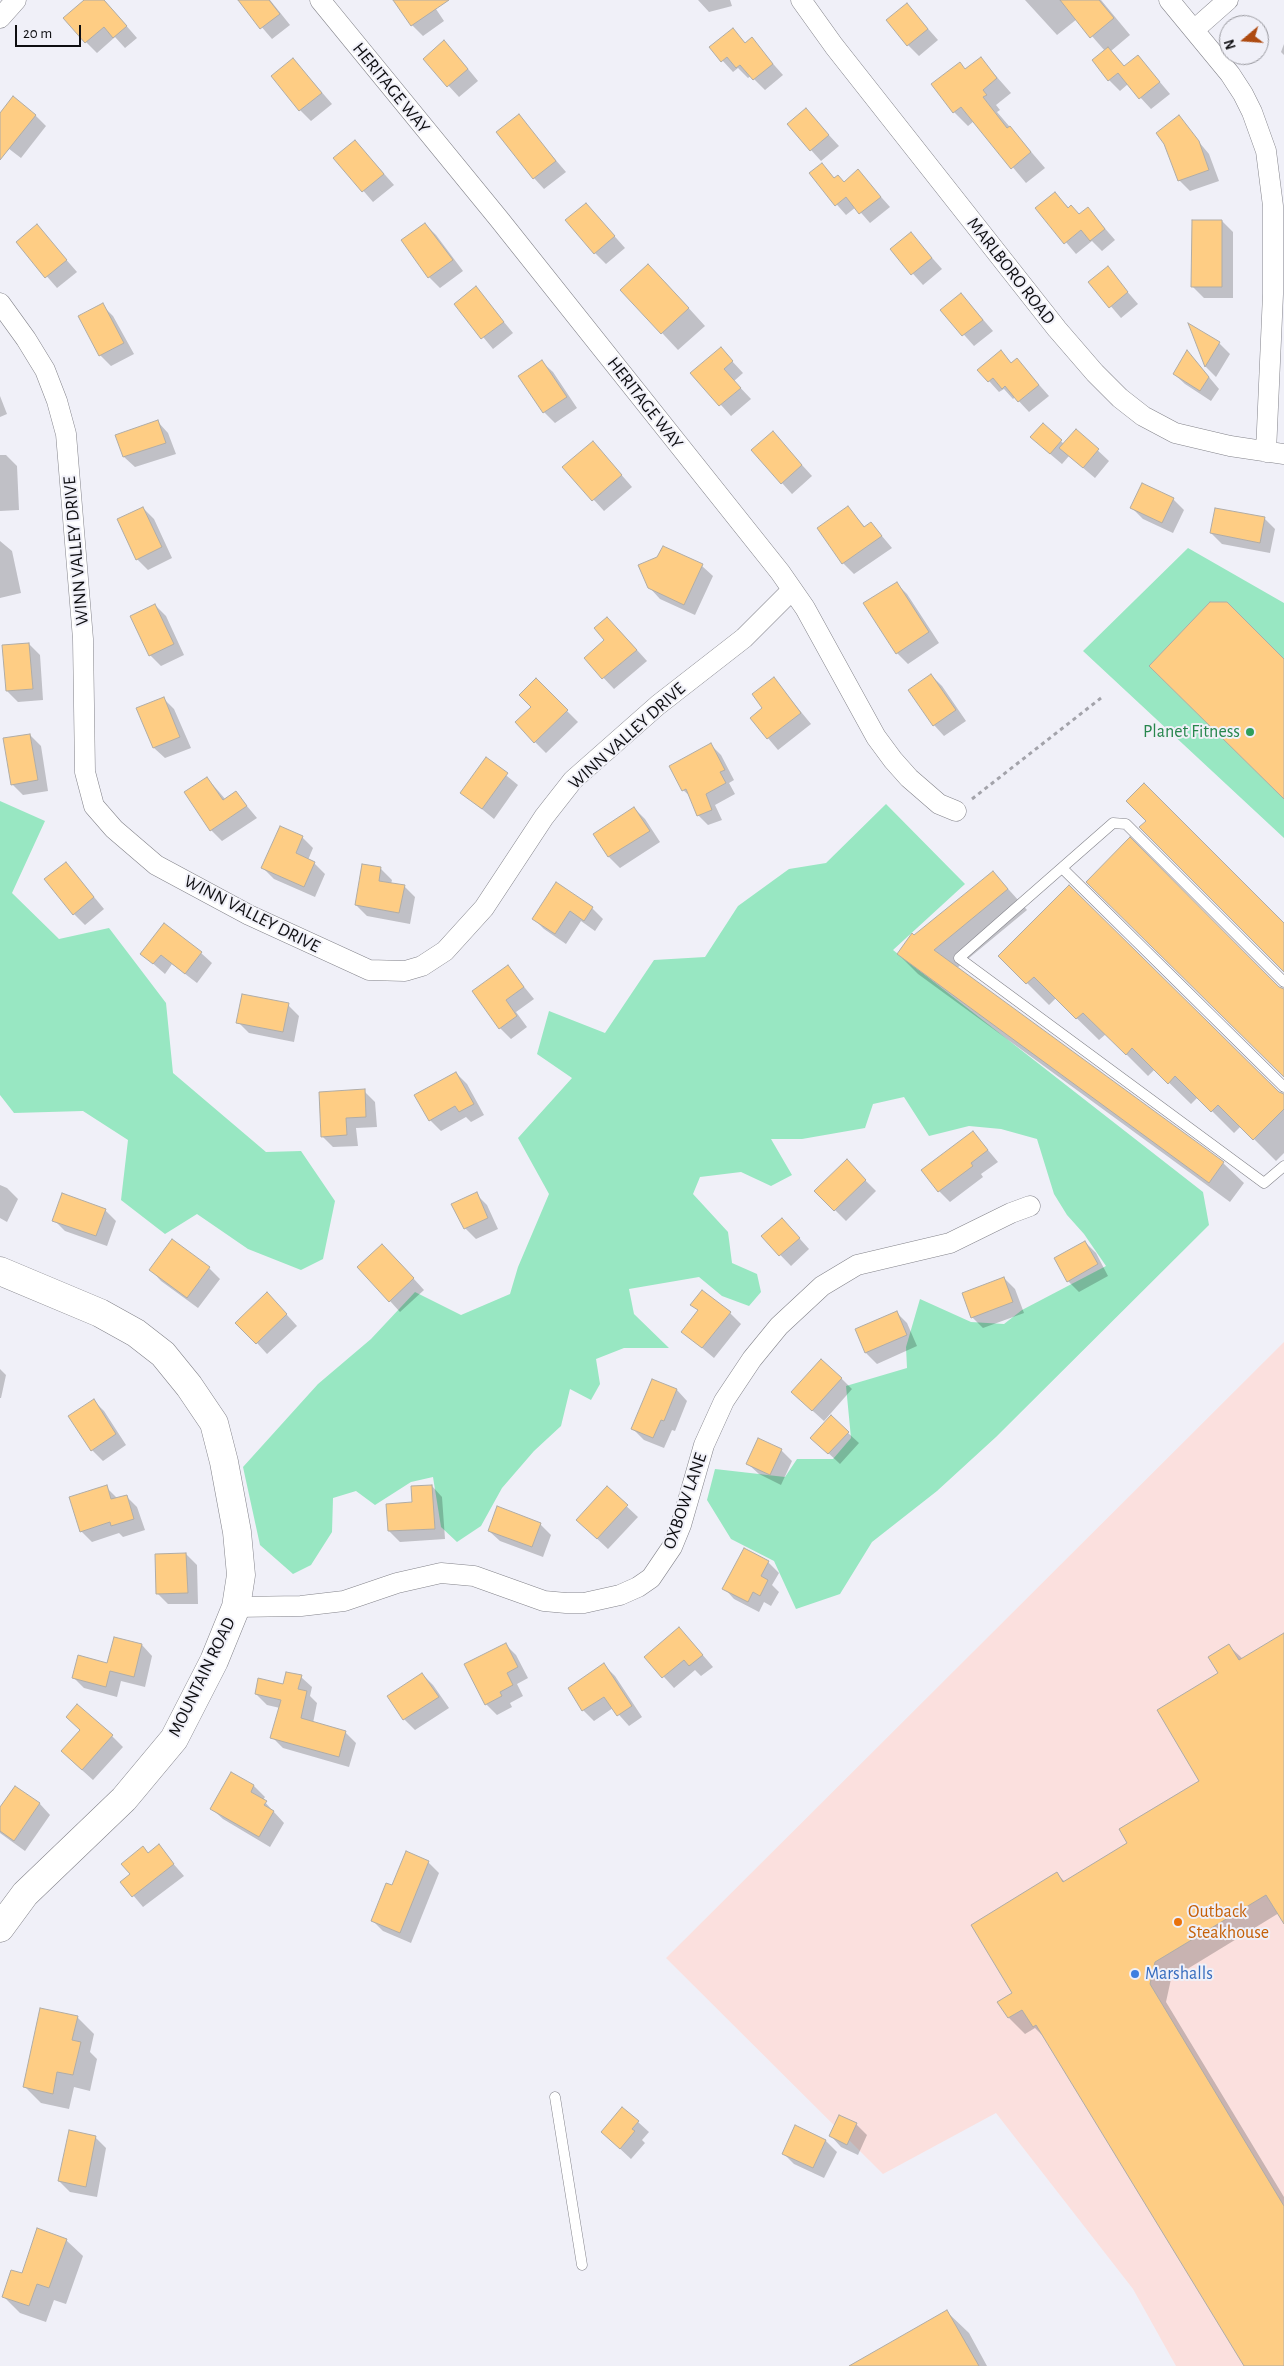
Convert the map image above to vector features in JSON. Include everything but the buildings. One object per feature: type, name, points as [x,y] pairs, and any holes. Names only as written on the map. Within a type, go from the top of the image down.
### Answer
[{"type":"street","points":[[0,18],[16,0]]},
{"type":"street","name":"HERITAGE WAY","points":[[320,0],[499,219],[792,590],[876,737],[892,760],[909,778],[939,804],[956,811]]},
{"type":"street","name":"MARLBORO ROAD","points":[[801,0],[834,46],[1057,329],[1120,398],[1143,416],[1175,433],[1230,446],[1275,453]]},
{"type":"street","points":[[1169,0],[1230,74],[1243,94],[1260,132],[1270,172],[1273,206],[1275,453]]},
{"type":"street","points":[[1194,30],[1228,0]]},
{"type":"street","name":"WINN VALLEY DRIVE","points":[[0,303],[26,338],[45,370],[57,401],[66,434],[83,639],[85,772],[94,806],[114,829],[156,865],[248,916],[369,970],[405,971],[422,966],[445,951],[484,908],[544,817],[574,780],[658,705],[744,638],[792,590]]},
{"type":"street","name":"OXBOW LANE","points":[[236,1608],[301,1606],[344,1601],[398,1583],[441,1573],[474,1576],[544,1601],[566,1603],[620,1595],[638,1587],[651,1578],[672,1547],[681,1526],[704,1445],[724,1401],[752,1359],[779,1326],[822,1286],[850,1269],[878,1259],[950,1244],[1011,1213],[1030,1206]]},
{"type":"street","name":"MOUNTAIN ROAD","points":[[0,1271],[100,1313],[136,1333],[162,1354],[189,1386],[214,1423],[224,1462],[237,1532],[241,1575],[236,1608],[214,1661],[174,1739],[124,1799],[25,1894],[0,1928]]},
{"type":"lane","points":[[1284,982],[1126,824],[1113,824],[959,958],[1264,1183],[1284,1166]]},
{"type":"lane","points":[[1062,868],[1284,1087]]},
{"type":"lane","points":[[555,2097],[582,2265]]},
{"type":"path","points":[[956,811],[1101,698]]},
{"type":"shaded area","points":[[1284,1342],[1284,2366],[1176,2366],[1133,2289],[996,2113],[883,2174],[666,1958]]},
{"type":"green space","points":[[1188,548],[1284,603],[1284,838],[1083,651]]},
{"type":"green space","points":[[0,801],[45,821],[12,893],[59,939],[109,928],[166,1003],[173,1073],[266,1152],[301,1151],[335,1201],[323,1259],[301,1270],[248,1249],[197,1214],[165,1234],[121,1200],[128,1140],[83,1111],[14,1113],[0,1095]]},
{"type":"green space","points":[[886,804],[965,884],[893,950],[1203,1192],[1209,1225],[996,1437],[937,1491],[872,1542],[840,1594],[796,1609],[774,1561],[731,1539],[707,1500],[715,1469],[785,1477],[797,1459],[833,1459],[851,1438],[846,1386],[907,1368],[906,1347],[920,1299],[971,1322],[1004,1324],[1022,1310],[1106,1266],[1084,1234],[1067,1215],[1054,1194],[1037,1139],[1001,1129],[969,1126],[929,1136],[904,1097],[873,1104],[865,1128],[802,1139],[771,1139],[792,1175],[771,1186],[741,1172],[700,1177],[693,1194],[728,1232],[732,1263],[757,1274],[761,1292],[749,1306],[722,1296],[699,1277],[629,1289],[634,1314],[669,1348],[624,1348],[596,1359],[600,1384],[591,1400],[570,1389],[561,1426],[534,1451],[502,1488],[481,1526],[457,1542],[441,1527],[433,1477],[411,1482],[375,1505],[356,1491],[333,1498],[332,1532],[311,1565],[293,1574],[260,1545],[243,1467],[318,1384],[371,1339],[415,1292],[461,1315],[510,1294],[518,1267],[549,1194],[518,1138],[572,1078],[537,1054],[549,1011],[605,1033],[654,960],[705,957],[738,906],[789,869],[826,863]]},
{"type":"place","name":"Planet Fitness","points":[[1250,732]]},
{"type":"place","name":"Outback Steakhouse","points":[[1178,1922]]},
{"type":"place","name":"Marshalls","points":[[1135,1974]]}]
